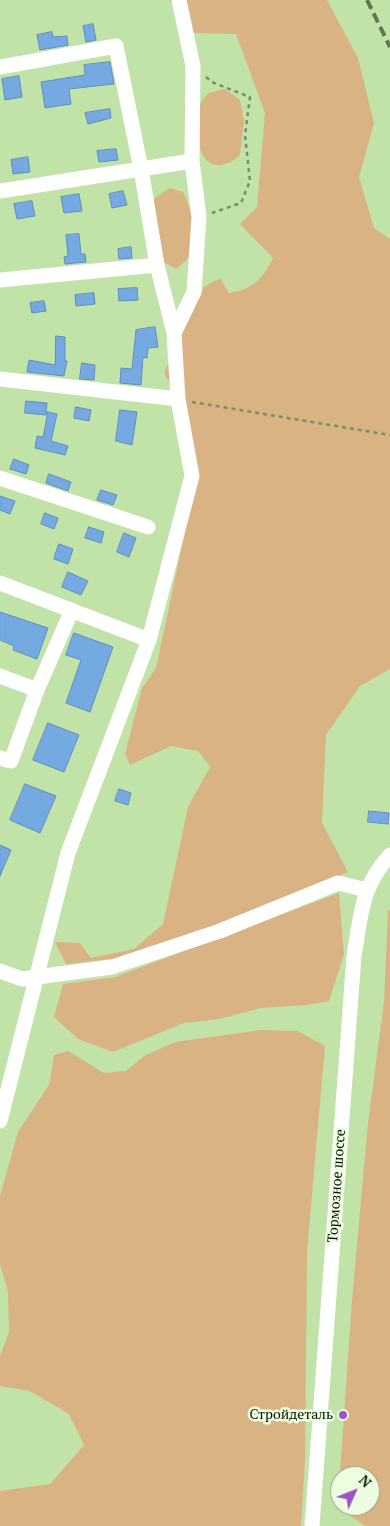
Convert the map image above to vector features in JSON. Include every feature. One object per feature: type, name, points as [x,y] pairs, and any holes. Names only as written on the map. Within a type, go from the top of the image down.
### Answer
[{"type":"street","points":[[174,333],[194,292],[199,217],[192,161],[193,66],[179,0]]},
{"type":"street","points":[[0,67],[116,46],[141,169],[157,265],[174,333],[178,399],[192,476],[149,640],[68,853],[0,1121]]},
{"type":"street","points":[[0,191],[192,161]]},
{"type":"street","points":[[0,280],[157,265]]},
{"type":"street","points":[[0,379],[178,399]]},
{"type":"street","points":[[0,478],[148,527]]},
{"type":"street","points":[[0,583],[149,640]]},
{"type":"street","points":[[0,758],[11,761],[37,690],[72,610]]},
{"type":"street","points":[[0,676],[37,690]]},
{"type":"street","name":"Тормозное шоссе","points":[[312,1526],[354,956],[366,890],[382,864],[390,855]]},
{"type":"street","points":[[0,971],[22,979],[112,967],[220,930],[338,883],[366,890]]},
{"type":"path","points":[[193,66],[214,84],[250,97],[245,135],[250,181],[241,203],[199,217]]},
{"type":"path","points":[[178,399],[390,434]]},
{"type":"shaded area","points":[[170,0],[327,0],[358,58],[374,123],[359,177],[374,228],[390,239],[390,669],[360,686],[326,735],[322,823],[348,872],[138,956],[66,964],[55,942],[80,943],[91,958],[134,949],[163,924],[188,807],[210,767],[198,751],[171,746],[130,765],[125,754],[142,688],[156,668],[197,475],[186,412],[164,373],[204,287],[220,278],[229,293],[245,289],[261,278],[273,258],[240,224],[257,207],[265,113],[236,34],[188,33]]},
{"type":"shaded area","points":[[225,89],[240,100],[244,121],[240,155],[229,163],[218,165],[208,161],[200,149],[199,109],[201,102],[209,93]]},
{"type":"shaded area","points":[[170,188],[183,192],[192,216],[195,234],[192,251],[187,259],[176,269],[162,261],[144,216],[156,197]]},
{"type":"shaded area","points":[[339,893],[344,954],[329,1001],[307,1005],[261,1008],[220,1019],[184,1023],[113,1052],[78,1039],[54,1017],[63,984],[115,977]]},
{"type":"shaded area","points":[[390,910],[390,1526],[365,1526],[351,1516],[380,1516],[380,1466],[340,1466],[352,1300],[368,1123],[384,1002],[388,911]]},
{"type":"shaded area","points":[[261,1030],[298,1031],[325,1046],[307,1252],[305,1460],[301,1526],[0,1526],[0,1491],[50,1484],[84,1445],[69,1414],[30,1391],[0,1386],[0,1356],[9,1332],[8,1292],[0,1264],[0,1196],[18,1132],[49,1085],[54,1055],[68,1051],[104,1073],[126,1071],[144,1056],[175,1042]]},
{"type":"building","points":[[93,24],[96,40],[86,42],[83,26]]},
{"type":"building","points":[[52,32],[53,37],[67,36],[68,45],[40,50],[37,35]]},
{"type":"building","points":[[110,62],[114,84],[69,89],[71,104],[45,108],[41,82],[85,75],[84,65]]},
{"type":"building","points":[[19,76],[22,97],[5,100],[2,79]]},
{"type":"building","points":[[110,109],[111,118],[88,124],[85,113]]},
{"type":"building","points":[[116,149],[118,160],[99,162],[97,151]]},
{"type":"building","points":[[28,157],[30,172],[13,174],[11,160]]},
{"type":"building","points":[[123,191],[127,205],[112,208],[109,194]]},
{"type":"building","points":[[79,194],[82,211],[64,213],[61,197]]},
{"type":"building","points":[[32,201],[35,216],[17,219],[14,204]]},
{"type":"building","points":[[79,234],[81,254],[85,254],[86,262],[65,264],[64,257],[68,256],[66,235]]},
{"type":"building","points":[[131,247],[132,258],[119,259],[118,249]]},
{"type":"building","points":[[137,288],[138,300],[119,301],[118,289]]},
{"type":"building","points":[[94,293],[95,304],[76,306],[75,295]]},
{"type":"building","points":[[44,301],[46,311],[32,313],[30,303]]},
{"type":"building","points":[[155,327],[158,347],[148,348],[147,358],[143,357],[141,385],[120,383],[121,368],[132,369],[136,330]]},
{"type":"building","points":[[56,336],[65,337],[65,361],[67,361],[64,376],[27,372],[29,360],[55,365]]},
{"type":"building","points":[[82,363],[95,365],[94,380],[80,379]]},
{"type":"building","points":[[26,401],[47,403],[46,415],[25,413]]},
{"type":"building","points":[[76,407],[91,410],[89,421],[74,418]]},
{"type":"building","points":[[120,410],[137,412],[132,445],[116,441]]},
{"type":"building","points":[[48,412],[57,414],[51,441],[68,446],[65,455],[35,448],[37,436],[43,437]]},
{"type":"building","points":[[14,459],[29,465],[26,474],[10,469]]},
{"type":"building","points":[[49,474],[71,482],[68,491],[46,483]]},
{"type":"building","points":[[101,490],[117,495],[113,505],[97,500]]},
{"type":"building","points":[[0,496],[15,501],[10,514],[0,510]]},
{"type":"building","points":[[45,513],[58,518],[54,529],[41,524]]},
{"type":"building","points":[[89,527],[104,532],[101,543],[85,538]]},
{"type":"building","points":[[124,533],[136,538],[129,557],[117,552]]},
{"type":"building","points":[[59,544],[73,549],[68,564],[54,559]]},
{"type":"building","points":[[68,572],[88,581],[81,595],[62,587]]},
{"type":"building","points":[[0,612],[48,628],[37,659],[13,650],[14,646],[0,640]]},
{"type":"building","points":[[74,633],[113,647],[90,712],[66,703],[81,660],[66,655]]},
{"type":"building","points":[[48,723],[79,735],[64,772],[33,760]]},
{"type":"building","points":[[25,784],[56,796],[40,833],[10,820]]},
{"type":"building","points":[[119,789],[131,793],[128,805],[115,801]]},
{"type":"building","points":[[369,811],[389,813],[388,824],[368,822]]},
{"type":"building","points":[[0,845],[11,850],[0,876]]},
{"type":"railway","points":[[367,0],[390,47]]},
{"type":"place","name":"Стройдеталь","points":[[343,1415]]}]
